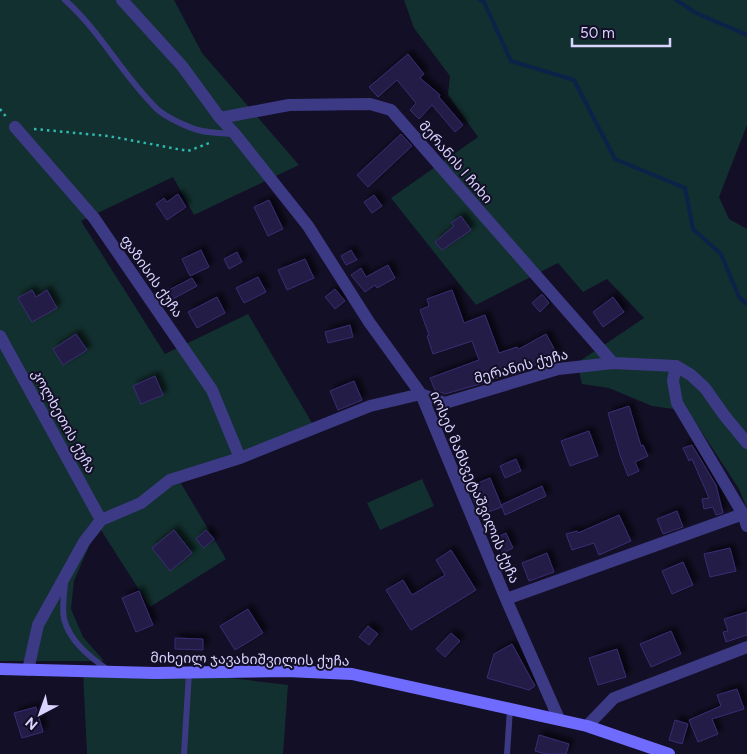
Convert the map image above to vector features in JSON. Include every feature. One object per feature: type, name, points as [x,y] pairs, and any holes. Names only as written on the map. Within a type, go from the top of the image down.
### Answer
[{"type":"main road","name":"მიხეილ ჯავახიშვილის ქუჩა","points":[[0,669],[189,673],[287,671],[352,674],[587,726],[669,754]]},
{"type":"street","name":"იოსებ მანსვეტაშვილის ქუჩა","points":[[122,0],[182,66],[220,118],[235,134],[308,226],[369,322],[421,394],[506,599],[559,720]]},
{"type":"street","name":"მერანის I ჩიხი","points":[[220,118],[289,105],[370,104],[391,110],[613,363]]},
{"type":"street","name":"ფაზისის ქუჩა","points":[[15,127],[94,218],[212,390],[240,458]]},
{"type":"street","name":"კოლხეთის ქუჩა","points":[[0,336],[101,520]]},
{"type":"street","name":"მერანის ქუჩა","points":[[421,394],[445,403],[558,369],[613,363],[676,366]]},
{"type":"street","points":[[506,599],[745,520],[677,403],[673,381],[676,366],[691,375],[705,388],[747,443]]},
{"type":"street","points":[[28,670],[38,625],[84,542],[101,520],[141,503],[170,480],[240,458],[370,406],[421,394]]},
{"type":"street","points":[[587,726],[614,698],[747,647]]},
{"type":"lane","points":[[66,0],[78,11],[158,110],[179,122],[202,131],[235,134]]},
{"type":"lane","points":[[65,577],[64,618],[71,636],[90,658],[111,672]]},
{"type":"lane","points":[[184,754],[189,673]]},
{"type":"lane","points":[[507,754],[510,708]]},
{"type":"path","points":[[15,127],[108,136],[188,151],[235,134]]},
{"type":"green space","points":[[0,0],[174,0],[202,53],[299,165],[194,215],[173,177],[81,221],[165,354],[248,314],[312,423],[179,480],[226,559],[150,607],[101,530],[90,544],[74,581],[71,609],[83,637],[104,661],[0,661]]},
{"type":"green space","points":[[404,0],[747,0],[747,125],[719,197],[729,219],[747,229],[747,509],[739,489],[688,411],[652,406],[609,388],[582,384],[577,363],[644,318],[607,279],[583,292],[558,263],[476,305],[391,198],[478,137],[448,95],[450,76],[414,28]]},
{"type":"green space","points":[[422,479],[434,506],[380,530],[367,503]]},
{"type":"green space","points":[[83,671],[189,673],[288,685],[283,754],[87,754]]},
{"type":"building","points":[[408,54],[424,74],[420,78],[440,95],[439,97],[463,125],[455,132],[432,105],[419,119],[410,110],[416,103],[397,80],[378,97],[369,87]]},
{"type":"building","points":[[401,134],[412,146],[368,187],[357,175]]},
{"type":"building","points":[[178,194],[186,207],[167,220],[156,204],[164,198],[167,202]]},
{"type":"building","points":[[374,195],[382,206],[372,213],[364,202]]},
{"type":"building","points":[[269,200],[283,229],[268,236],[254,207]]},
{"type":"building","points":[[461,216],[471,230],[442,250],[435,242],[454,226],[451,223]]},
{"type":"building","points":[[201,250],[209,267],[190,276],[182,259]]},
{"type":"building","points":[[351,250],[357,260],[346,265],[341,256]]},
{"type":"building","points":[[237,252],[242,262],[229,269],[224,259]]},
{"type":"building","points":[[305,259],[314,278],[287,290],[278,270]]},
{"type":"building","points":[[388,265],[395,278],[377,288],[375,285],[365,292],[351,275],[361,268],[366,277]]},
{"type":"building","points":[[258,277],[266,292],[244,303],[236,288]]},
{"type":"building","points":[[192,278],[197,286],[171,300],[167,291]]},
{"type":"building","points":[[335,289],[345,301],[335,309],[325,297]]},
{"type":"building","points":[[32,290],[36,297],[47,290],[57,308],[32,322],[18,298]]},
{"type":"building","points":[[452,290],[464,323],[485,315],[499,353],[517,347],[519,349],[546,334],[557,354],[538,364],[480,384],[445,394],[435,390],[430,378],[479,360],[472,341],[433,354],[427,336],[429,335],[420,310],[429,306],[427,299]]},
{"type":"building","points":[[542,294],[549,303],[540,312],[532,303]]},
{"type":"building","points":[[217,297],[225,313],[197,328],[188,312]]},
{"type":"building","points":[[613,297],[624,312],[603,327],[593,312]]},
{"type":"building","points":[[350,325],[353,337],[328,343],[325,332]]},
{"type":"building","points":[[76,334],[87,350],[63,365],[53,349]]},
{"type":"building","points":[[155,376],[163,395],[141,404],[133,386]]},
{"type":"building","points":[[354,381],[362,400],[338,410],[330,391]]},
{"type":"building","points":[[629,406],[641,446],[643,445],[648,456],[635,462],[639,471],[628,476],[608,413]]},
{"type":"building","points":[[589,431],[598,456],[570,466],[561,441]]},
{"type":"building","points":[[692,445],[716,485],[723,513],[716,515],[713,507],[704,509],[702,499],[709,498],[692,459],[689,461],[683,448]]},
{"type":"building","points":[[516,459],[521,471],[505,478],[500,466]]},
{"type":"building","points":[[490,478],[502,507],[480,515],[468,487]]},
{"type":"building","points":[[542,486],[546,496],[505,515],[501,505]]},
{"type":"building","points":[[677,511],[683,527],[663,534],[657,519]]},
{"type":"building","points":[[619,515],[631,541],[599,555],[594,543],[572,550],[566,534],[577,531],[578,533]]},
{"type":"building","points":[[174,530],[192,553],[170,571],[152,548]]},
{"type":"building","points":[[206,530],[214,539],[204,548],[196,539]]},
{"type":"building","points":[[506,533],[513,548],[503,553],[496,538]]},
{"type":"building","points":[[730,548],[736,571],[710,577],[704,554]]},
{"type":"building","points":[[451,550],[476,590],[411,630],[386,590],[403,580],[412,595],[445,575],[436,560]]},
{"type":"building","points":[[547,553],[554,572],[529,581],[522,563]]},
{"type":"building","points":[[683,562],[693,585],[672,594],[662,571]]},
{"type":"building","points":[[139,591],[153,625],[136,632],[122,598]]},
{"type":"building","points":[[248,609],[263,633],[235,650],[220,626]]},
{"type":"building","points":[[747,612],[747,635],[726,642],[723,632],[728,631],[724,619]]},
{"type":"building","points":[[368,626],[378,634],[369,645],[359,637]]},
{"type":"building","points":[[671,631],[681,654],[651,667],[640,644]]},
{"type":"building","points":[[451,633],[460,641],[445,657],[436,649]]},
{"type":"building","points":[[175,638],[203,639],[203,650],[175,649]]},
{"type":"building","points":[[512,644],[535,686],[529,690],[487,678],[494,654]]},
{"type":"building","points":[[617,649],[626,677],[598,685],[589,658]]},
{"type":"building","points":[[737,689],[744,709],[712,719],[718,734],[698,742],[689,720],[721,706],[717,695]]},
{"type":"building","points":[[36,707],[43,732],[22,738],[14,713]]},
{"type":"building","points":[[675,720],[688,724],[682,744],[669,740]]},
{"type":"building","points":[[539,735],[569,744],[566,754],[546,754],[535,751]]},
{"type":"waterway","points":[[480,0],[484,2],[511,61],[574,80],[615,159],[685,188],[693,229],[721,254],[739,297],[747,304]]},
{"type":"waterway","points":[[676,0],[696,13],[747,35]]}]
